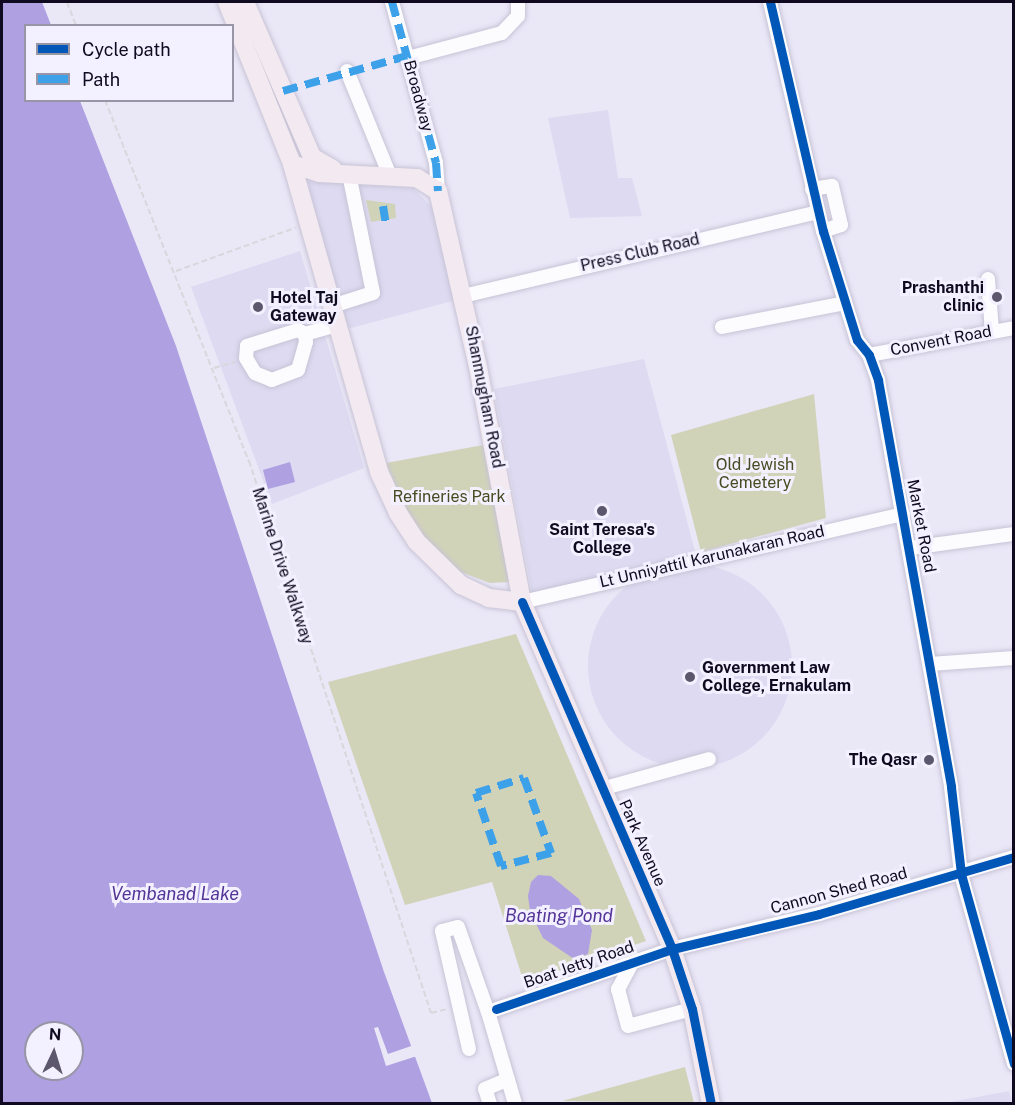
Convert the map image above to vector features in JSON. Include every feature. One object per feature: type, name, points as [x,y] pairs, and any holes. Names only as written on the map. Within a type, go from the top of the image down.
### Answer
[{"type":"main road","points":[[227,2],[292,164],[379,472],[416,541],[461,585],[489,598],[522,602]]},
{"type":"main road","points":[[245,2],[312,157],[349,174]]},
{"type":"main road","points":[[292,164],[312,157]]},
{"type":"main road","points":[[292,164],[319,173],[417,178],[438,191]]},
{"type":"main road","name":"Shanmugham Road","points":[[438,191],[463,296],[522,602]]},
{"type":"main road","name":"Park Avenue","points":[[522,602],[672,949],[692,1009],[711,1104]]},
{"type":"street","name":"Broadway","points":[[392,2],[436,163],[438,191]]},
{"type":"street","points":[[408,58],[502,33],[518,16],[518,2]]},
{"type":"street","name":"Market Road","points":[[770,2],[823,231],[857,340],[869,355],[878,380],[930,664],[961,873],[1014,1064]]},
{"type":"street","points":[[347,71],[390,176]]},
{"type":"street","points":[[332,306],[373,293],[349,174]]},
{"type":"street","points":[[812,189],[832,186],[841,225],[823,231]]},
{"type":"street","name":"Press Club Road","points":[[463,296],[818,212]]},
{"type":"street","points":[[988,279],[992,331]]},
{"type":"street","points":[[722,327],[844,303]]},
{"type":"street","points":[[305,334],[304,357],[298,370],[286,377],[272,380],[255,373],[246,358],[247,346],[253,341],[289,331],[305,334],[336,325]]},
{"type":"street","name":"Convent Road","points":[[869,355],[1014,328]]},
{"type":"street","name":"Lt Unniyattil Karunakaran Road","points":[[522,602],[903,514]]},
{"type":"street","points":[[910,548],[1014,534]]},
{"type":"street","points":[[930,664],[1014,658]]},
{"type":"street","points":[[601,789],[709,759]]},
{"type":"street","name":"Cannon Shed Road","points":[[672,949],[819,914],[1014,857]]},
{"type":"street","points":[[469,1048],[442,931],[459,927],[492,1011],[515,1104]]},
{"type":"street","name":"Boat Jetty Road","points":[[492,1011],[672,949]]},
{"type":"street","points":[[632,963],[618,989],[628,1026],[692,1009]]},
{"type":"street","points":[[490,1104],[485,1089],[508,1079]]},
{"type":"path","points":[[67,2],[75,24]]},
{"type":"path","points":[[175,271],[309,223]]},
{"type":"path","points":[[214,368],[246,358]]},
{"type":"shaded area","points":[[608,110],[618,178],[632,178],[642,216],[570,218],[548,118]]},
{"type":"shaded area","points":[[307,181],[413,188],[437,212],[456,300],[347,329]]},
{"type":"shaded area","points":[[300,251],[364,468],[272,504],[191,287]]},
{"type":"shaded area","name":"Saint Teresa's College","points":[[644,359],[696,555],[532,592],[494,389]]},
{"type":"shaded area","name":"Government Law College, Ernakulam","points":[[680,564],[700,564],[720,568],[738,576],[755,587],[769,601],[788,636],[792,666],[788,696],[780,714],[769,731],[755,745],[720,764],[700,768],[680,768],[660,764],[642,756],[625,745],[611,731],[592,696],[588,676],[588,656],[592,636],[600,618],[611,601],[625,587],[660,568]]},
{"type":"shaded area","points":[[1009,1091],[1012,1103],[945,1103]]},
{"type":"green space","points":[[366,200],[395,204],[396,218],[371,222]]},
{"type":"green space","name":"Old Jewish Cemetery","points":[[814,394],[826,518],[701,552],[671,435]]},
{"type":"green space","name":"Refineries Park","points":[[483,445],[511,582],[490,583],[458,571],[437,555],[406,510],[386,463]]},
{"type":"green space","points":[[516,634],[646,941],[524,983],[492,882],[405,905],[328,682]]},
{"type":"green space","points":[[685,1067],[694,1103],[562,1101]]},
{"type":"water","name":"Vembanad Lake","points":[[2,2],[42,2],[51,24],[24,24],[24,102],[80,102],[176,346],[384,972],[432,1103],[2,1104]]},
{"type":"water","points":[[290,462],[295,482],[268,489],[263,470]]},
{"type":"water","name":"Boating Pond","points":[[538,875],[551,876],[579,899],[592,930],[588,954],[574,959],[543,938],[530,911],[528,896],[531,882]]},
{"type":"pier","points":[[378,1027],[388,1054],[414,1045],[417,1056],[386,1066],[374,1028]]},
{"type":"marked path","points":[[392,2],[436,163],[438,191]]},
{"type":"marked path","points":[[283,91],[407,56]]},
{"type":"marked path","points":[[383,206],[386,226]]},
{"type":"marked path","points":[[524,778],[551,853],[501,866],[476,793],[524,778]]},
{"type":"cycle path","points":[[770,2],[823,231],[857,340],[869,355],[878,380],[951,787],[961,874],[1014,1064]]},
{"type":"cycle path","points":[[522,602],[672,949],[692,1009],[711,1104]]},
{"type":"cycle path","points":[[496,1009],[672,949],[819,914],[1014,857]]},
{"type":"place","name":"Prashanthi clinic","points":[[997,297]]},
{"type":"place","name":"Hotel Taj Gateway","points":[[258,307]]},
{"type":"place","name":"Saint Teresa's College","points":[[602,511]]},
{"type":"place","name":"Government Law College, Ernakulam","points":[[690,677]]},
{"type":"place","name":"The Qasr","points":[[929,760]]}]
